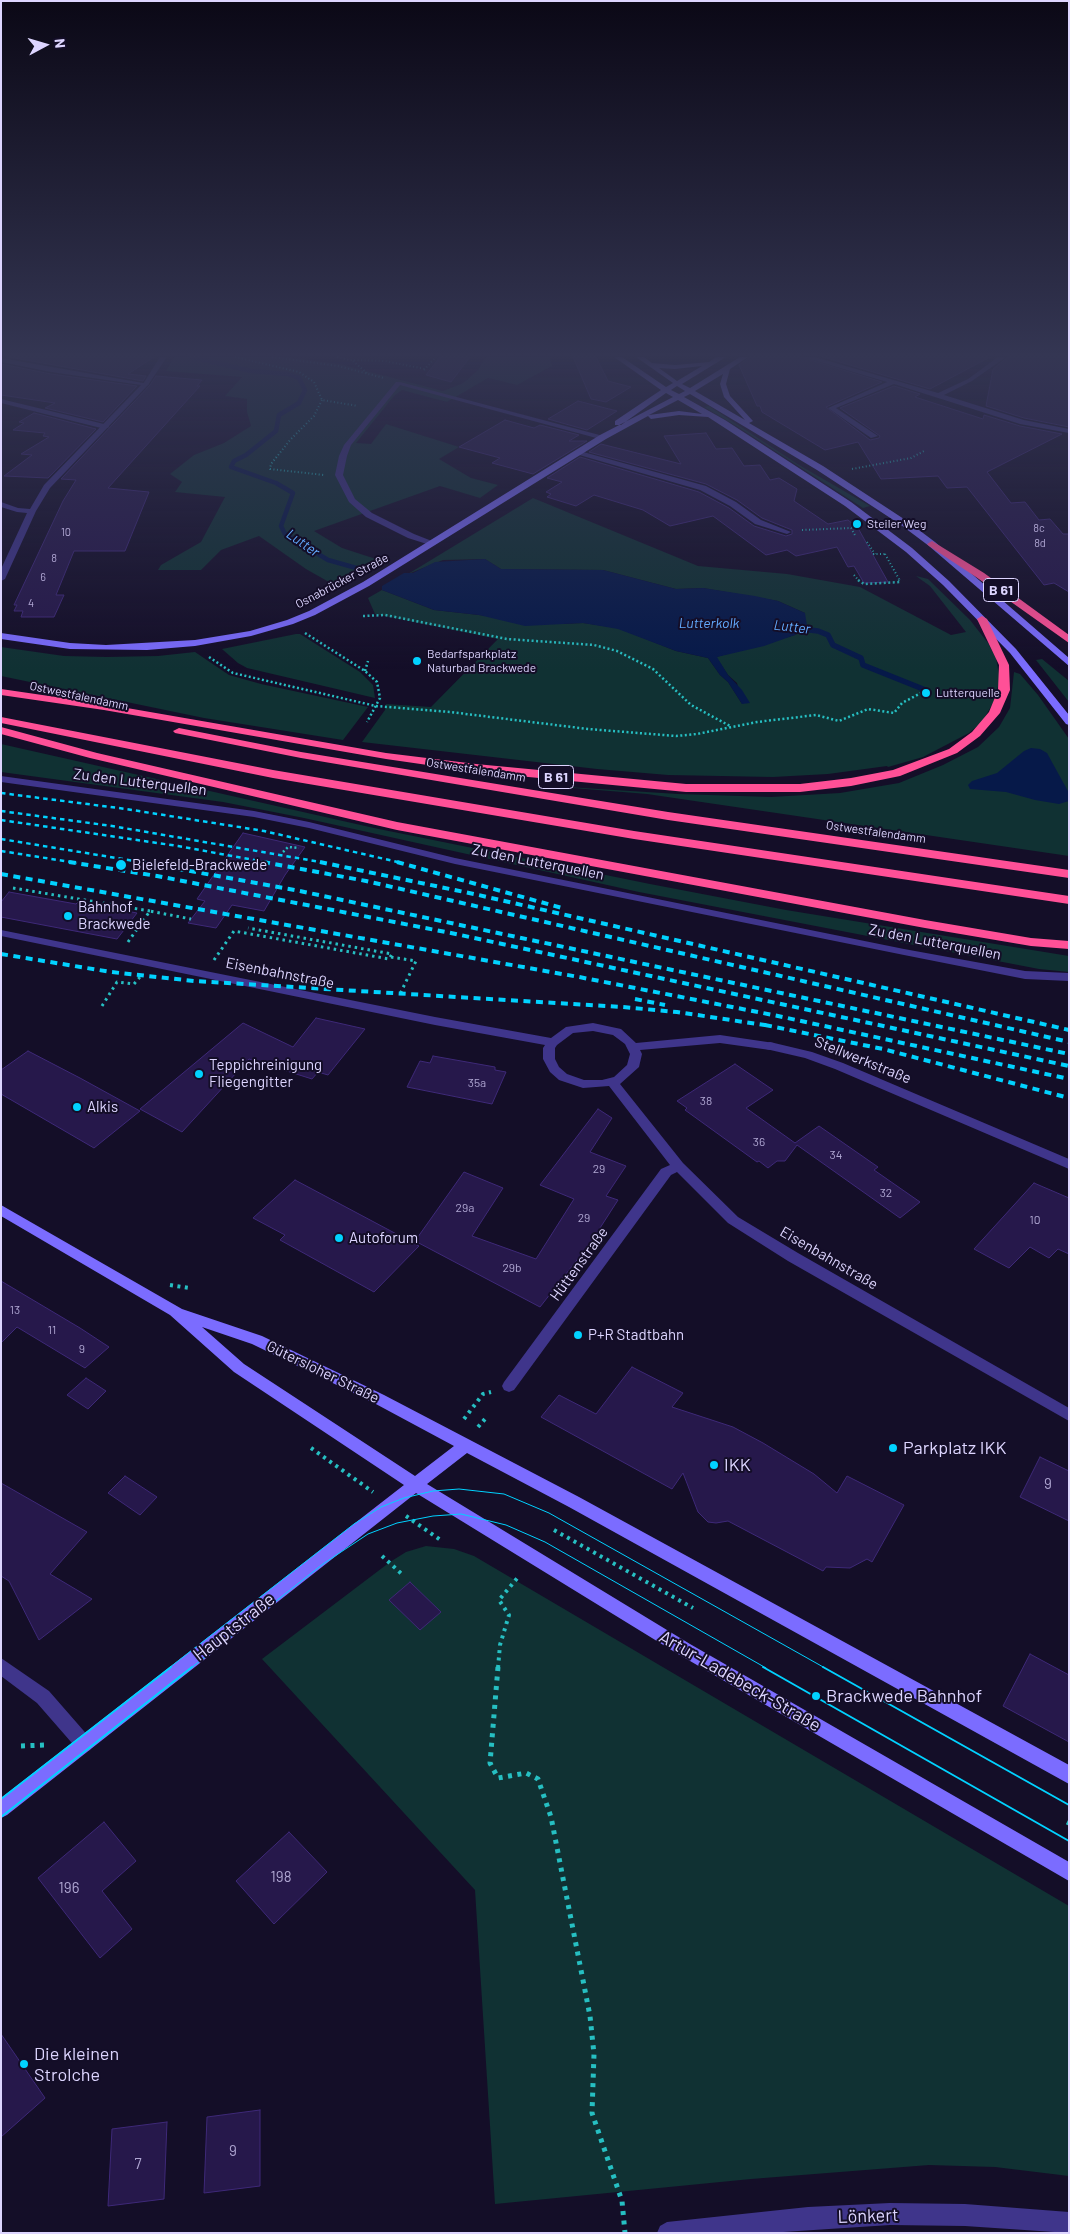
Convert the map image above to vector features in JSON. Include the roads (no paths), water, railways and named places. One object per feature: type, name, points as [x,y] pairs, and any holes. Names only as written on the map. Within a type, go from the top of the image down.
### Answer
[{"type":"highway","name":"B 61","points":[[932,544],[980,575],[1069,640]]},
{"type":"highway","name":"B 61","points":[[1,692],[104,707],[386,756],[476,768],[686,788],[800,788],[851,782],[896,773],[926,764],[953,751],[976,734],[994,714],[1004,690],[1004,665],[982,619]]},
{"type":"highway","name":"Ostwestfalendamm","points":[[1,692],[98,715],[301,755],[668,816],[1064,873]]},
{"type":"highway","points":[[1,720],[273,774],[614,832],[1063,899]]},
{"type":"highway","points":[[1,730],[104,758],[407,828],[925,924],[1031,942],[1069,945]]},
{"type":"main road","name":"Osnabrücker Straße","points":[[1,636],[38,642],[106,648],[195,643],[251,633],[290,622],[312,613],[359,588],[564,461]]},
{"type":"main road","points":[[782,461],[848,504],[946,583],[1012,652],[1069,722]]},
{"type":"main road","points":[[808,461],[877,504],[932,544],[1069,664]]},
{"type":"main road","name":"Gütersloher Straße","points":[[1,1210],[175,1311],[257,1340],[379,1399],[466,1445]]},
{"type":"main road","name":"Gütersloher Straße","points":[[175,1311],[239,1368],[324,1426],[415,1484]]},
{"type":"main road","points":[[466,1445],[593,1512],[1069,1775]]},
{"type":"main road","name":"Hauptstraße","points":[[1,1809],[351,1537],[466,1445]]},
{"type":"main road","name":"Artur-Ladebeck-Straße","points":[[415,1484],[517,1549],[1069,1872]]},
{"type":"street","points":[[1,579],[32,511],[54,478],[70,461]]},
{"type":"street","points":[[342,461],[339,475],[352,500],[369,515],[386,525],[433,543]]},
{"type":"street","points":[[611,461],[703,488],[733,504],[758,522],[791,531]]},
{"type":"street","points":[[1,504],[17,510],[32,511]]},
{"type":"street","name":"Zu den Lutterquellen","points":[[1,779],[199,804],[254,814],[309,825],[455,861],[904,952],[1025,975],[1069,977]]},
{"type":"street","name":"Eisenbahnstraße","points":[[1,933],[391,1012],[553,1042]]},
{"type":"street","points":[[593,1027],[617,1032],[634,1047],[636,1054],[633,1067],[624,1076],[612,1082],[584,1084],[563,1077],[554,1069],[549,1059],[550,1048],[553,1042],[570,1030],[593,1027]]},
{"type":"street","name":"Stellwerkstraße","points":[[634,1047],[671,1042],[720,1039],[770,1046],[808,1055],[839,1066],[1069,1164]]},
{"type":"street","name":"Eisenbahnstraße","points":[[612,1082],[678,1166],[733,1220],[793,1257],[1069,1415]]},
{"type":"street","name":"Hüttenstraße","points":[[509,1386],[666,1172],[678,1166]]},
{"type":"street","points":[[1,1666],[43,1697],[84,1744]]},
{"type":"street","name":"Lönkert","points":[[668,2233],[808,2218],[890,2214],[965,2215],[1069,2223]]},
{"type":"water","name":"Lutterkolk","points":[[485,559],[501,569],[603,570],[676,589],[703,588],[755,596],[778,601],[805,613],[807,626],[795,635],[764,646],[717,657],[728,675],[742,690],[750,703],[742,704],[728,682],[720,675],[708,658],[676,651],[618,629],[583,623],[525,626],[479,615],[434,610],[382,590],[382,586],[404,573],[413,573],[435,562]]},
{"type":"water","points":[[1031,748],[1040,749],[1047,753],[1069,793],[1069,801],[1059,804],[1006,792],[970,789],[968,785],[972,781],[997,773],[1024,751]]},
{"type":"waterway","name":"Lutter","points":[[234,461],[231,467],[276,483],[293,493],[281,526],[285,534],[328,560],[360,569]]},
{"type":"waterway","name":"Lutter","points":[[793,628],[818,631],[828,635],[833,645],[861,658],[863,665],[923,689]]},
{"type":"tram line","points":[[169,1668],[354,1524],[381,1507],[404,1498],[433,1491],[459,1489],[504,1494],[549,1513],[825,1668]]},
{"type":"tram line","points":[[191,1668],[323,1564],[368,1534],[397,1523],[433,1516],[461,1514],[506,1525],[545,1542],[766,1668]]},
{"type":"tram line","points":[[1,1799],[171,1667]]},
{"type":"tram line","points":[[1,1817],[192,1667]]},
{"type":"tram line","points":[[763,1667],[1069,1841]]},
{"type":"tram line","points":[[823,1667],[1069,1805]]},
{"type":"railway","points":[[1,793],[126,809],[264,831],[402,863]]},
{"type":"railway","points":[[1,811],[112,826],[326,863]]},
{"type":"railway","points":[[1,820],[178,846],[270,863]]},
{"type":"railway","points":[[1,839],[147,863]]},
{"type":"railway","points":[[1,851],[77,863]]},
{"type":"railway","points":[[69,862],[157,876],[451,933],[1069,1066]]},
{"type":"railway","points":[[140,862],[295,890],[1069,1054]]},
{"type":"railway","points":[[263,862],[366,881],[1069,1042]]},
{"type":"railway","points":[[320,862],[474,894],[1069,1030]]},
{"type":"railway","points":[[397,862],[562,908]]},
{"type":"railway","points":[[1,874],[579,977],[778,1016],[1069,1079]]},
{"type":"railway","points":[[1,954],[111,972],[194,981],[622,1007],[677,1012],[767,1025]]},
{"type":"railway","points":[[635,999],[665,1005]]},
{"type":"railway","points":[[767,1025],[771,1026]]},
{"type":"railway","points":[[767,1025],[883,1049],[1069,1098]]},
{"type":"place","name":"Steiler Weg","points":[[857,524]]},
{"type":"place","name":"Bedarfsparkplatz Naturbad Brackwede","points":[[417,661]]},
{"type":"place","name":"Lutterquelle","points":[[926,693]]},
{"type":"place","name":"Bielefeld-Brackwede","points":[[121,865]]},
{"type":"place","name":"Bahnhof Brackwede","points":[[68,916]]},
{"type":"place","name":"Teppichreinigung Fliegengitter","points":[[199,1074]]},
{"type":"place","name":"Alkis","points":[[77,1107]]},
{"type":"place","name":"Autoforum","points":[[339,1238]]},
{"type":"place","name":"P+R Stadtbahn","points":[[578,1335]]},
{"type":"place","name":"Parkplatz IKK","points":[[893,1448]]},
{"type":"place","name":"IKK","points":[[714,1465]]},
{"type":"place","name":"Brackwede Bahnhof","points":[[816,1696]]},
{"type":"place","name":"Die kleinen Strolche","points":[[24,2064]]}]
